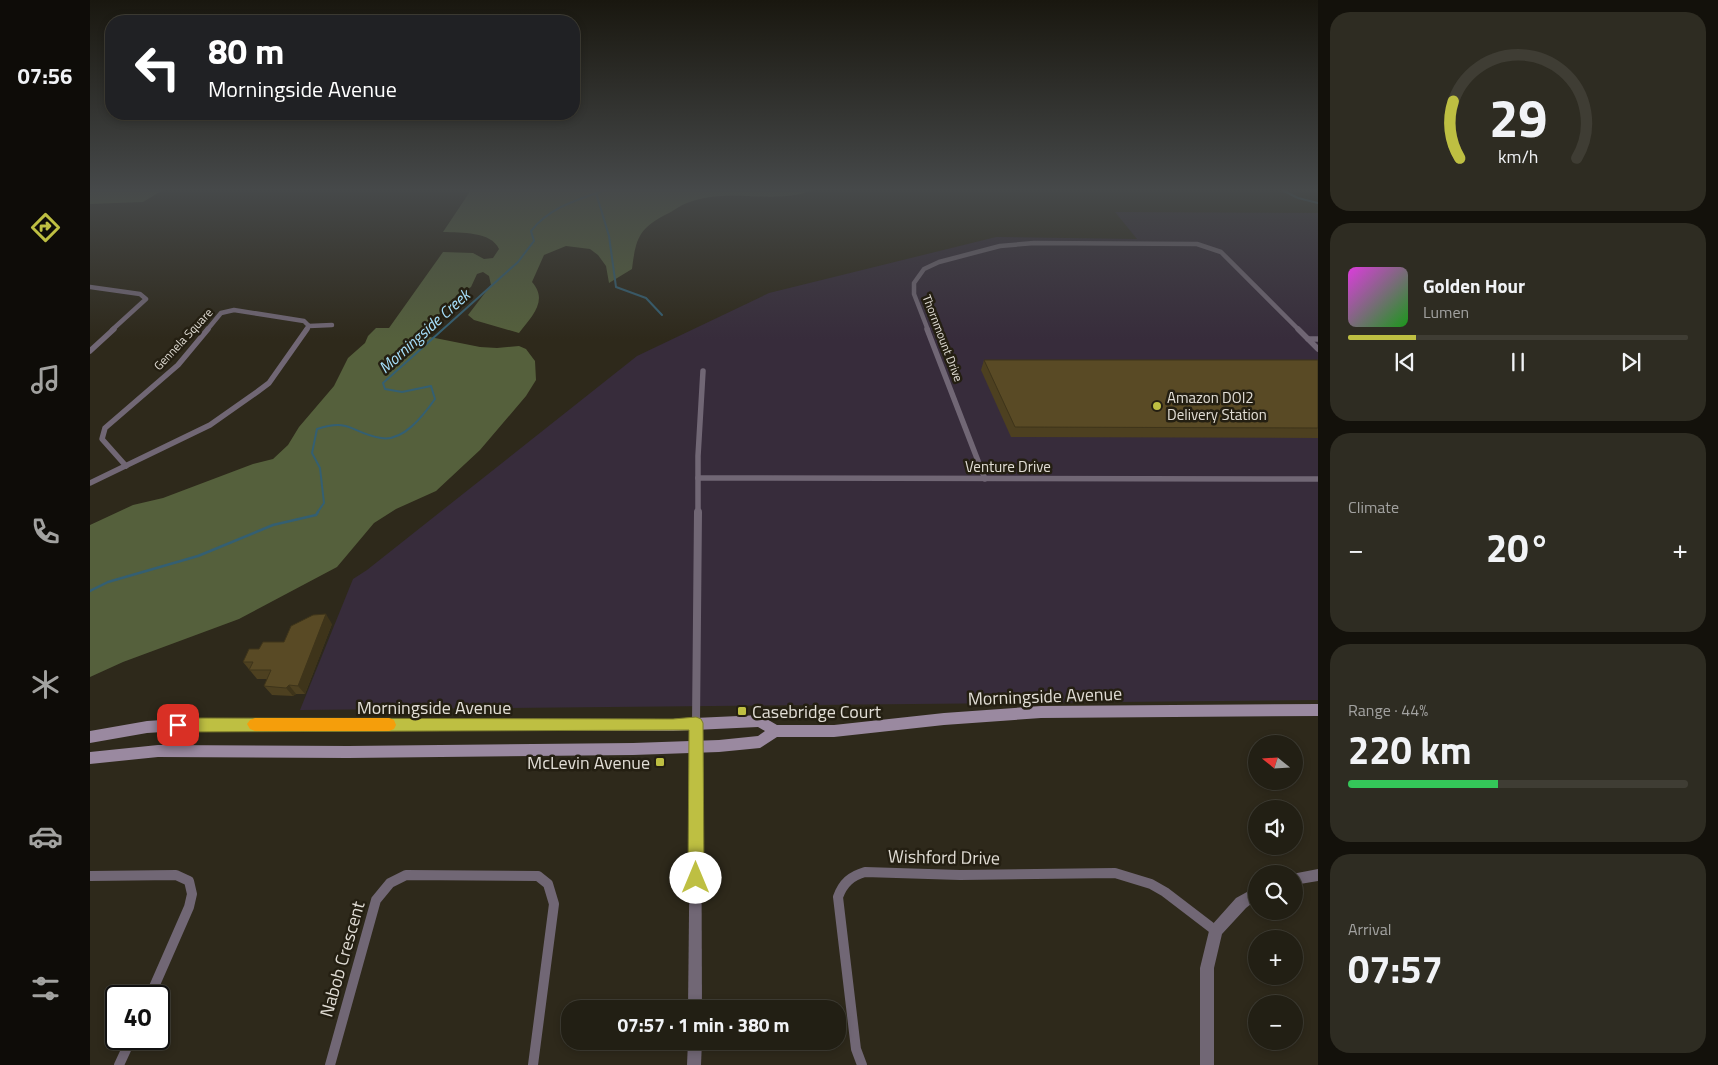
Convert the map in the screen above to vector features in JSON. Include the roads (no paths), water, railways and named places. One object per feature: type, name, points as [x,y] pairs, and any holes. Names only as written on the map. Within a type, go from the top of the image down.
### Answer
[{"type":"main road","name":"Morningside Avenue","points":[[90,738],[147,727],[193,724],[673,725],[760,721],[775,731],[834,731],[944,719],[1041,712],[1318,710]]},
{"type":"main road","name":"Morningside Avenue","points":[[90,758],[158,751],[378,752],[697,747],[760,742],[775,731]]},
{"type":"street","name":"Thornmount Drive","points":[[984,479],[914,294],[914,283],[917,277],[924,270],[940,262],[1017,244],[1197,244],[1221,252],[1308,339]]},
{"type":"street","points":[[90,287],[140,294],[146,299],[90,352]]},
{"type":"street","name":"Gennela Square","points":[[126,466],[102,439],[105,428],[178,364],[221,313],[238,310],[304,321],[309,326],[332,325]]},
{"type":"street","points":[[90,483],[210,425],[258,392],[269,383],[309,326]]},
{"type":"street","points":[[1308,339],[1318,338]]},
{"type":"street","points":[[1308,339],[1318,349]]},
{"type":"street","points":[[695,1000],[698,456],[703,370]]},
{"type":"street","name":"Venture Drive","points":[[698,478],[1318,479]]},
{"type":"street","name":"Wishford Drive","points":[[862,1065],[856,1049],[838,898],[842,885],[852,876],[865,872],[960,875],[1115,873],[1138,879],[1158,888],[1216,931]]},
{"type":"street","name":"Nabob Crescent","points":[[330,1065],[376,900],[390,882],[406,875],[446,874],[538,876],[551,886],[554,904],[533,1065]]},
{"type":"street","points":[[90,876],[176,875],[190,881],[192,894],[189,907],[155,985]]},
{"type":"street","points":[[1303,878],[1318,875]]},
{"type":"street","points":[[1207,1065],[1207,968],[1216,931],[1241,903],[1248,898]]},
{"type":"street","points":[[119,1065],[126,1050]]},
{"type":"street","points":[[694,1065],[695,1050]]},
{"type":"waterway","name":"Morningside Creek","points":[[317,513],[324,503],[320,468],[312,453],[317,429],[337,425],[350,427],[371,436],[389,438],[405,432],[412,426],[435,399],[431,386],[402,392],[385,389],[383,383],[518,262],[534,240]]},
{"type":"waterway","points":[[610,240],[616,287],[646,298],[662,315]]},
{"type":"waterway","name":"Morningside Creek","points":[[90,591],[108,582],[198,556],[273,525],[316,515],[318,512]]},
{"type":"place","name":"Amazon DOI2 Delivery Station","points":[[1157,406]]},
{"type":"place","name":"Casebridge Court","points":[[742,711]]},
{"type":"place","name":"McLevin Avenue","points":[[660,762]]}]
